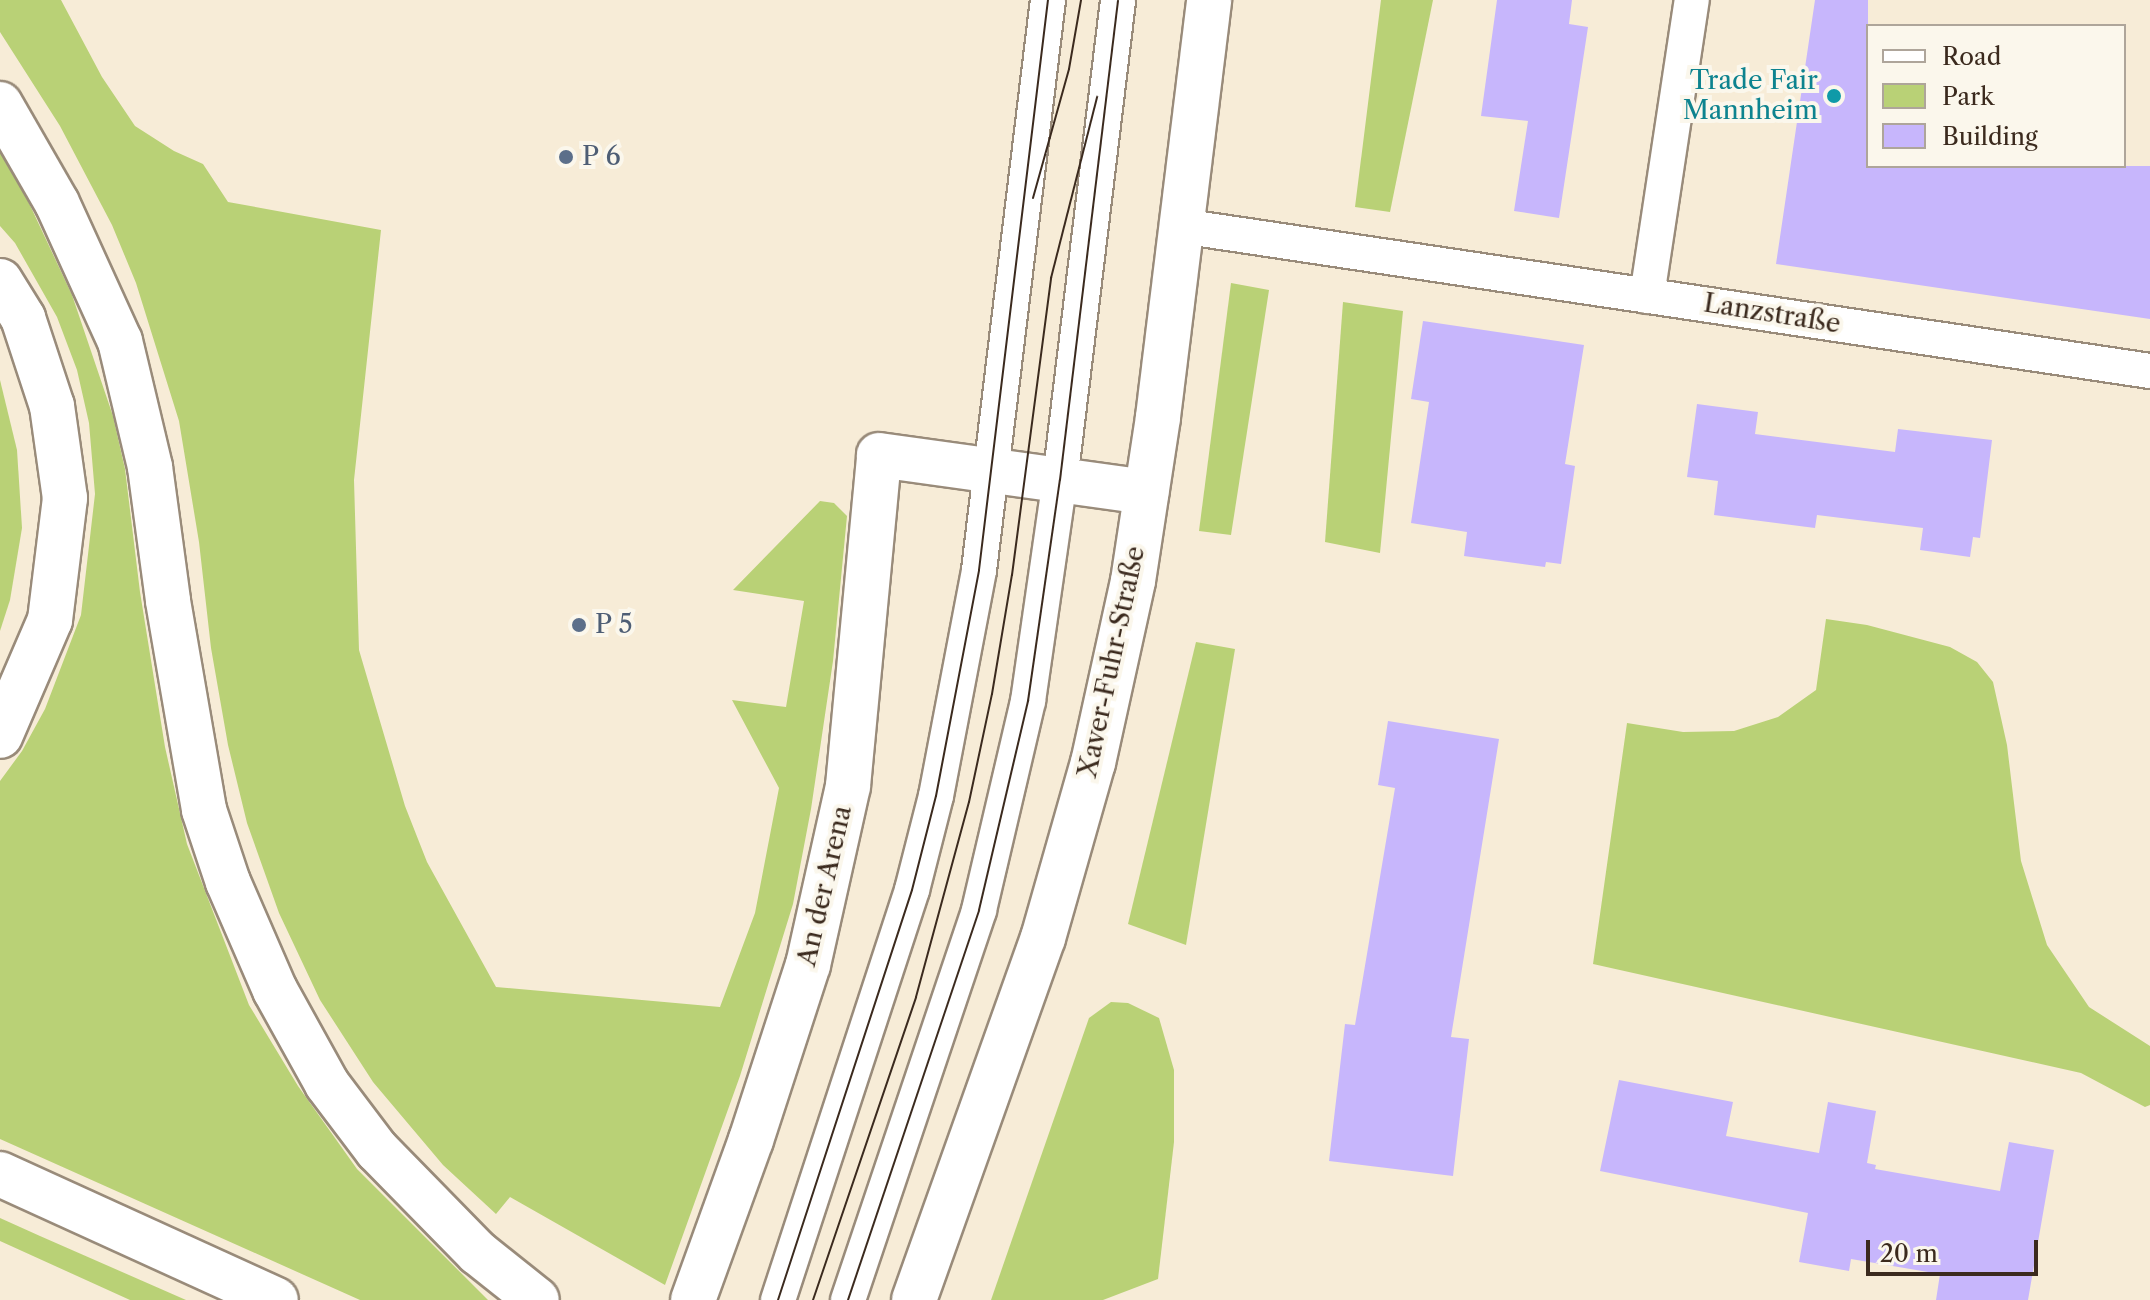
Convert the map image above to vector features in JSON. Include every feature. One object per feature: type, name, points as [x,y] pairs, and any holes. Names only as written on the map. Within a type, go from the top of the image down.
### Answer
[{"type":"main road","name":"Xaver-Fuhr-Straße","points":[[914,1300],[1043,938],[1093,763],[1133,581],[1209,0]]},
{"type":"main road","points":[[0,104],[57,203],[120,341],[150,467],[168,601],[204,810],[228,882],[275,990],[327,1084],[377,1150],[478,1253],[537,1300]]},
{"type":"main road","points":[[0,281],[23,318],[52,406],[65,498],[50,620],[0,736]]},
{"type":"main road","name":"An der Arena","points":[[693,1300],[751,1140],[808,965],[848,786],[879,455],[992,470]]},
{"type":"main road","points":[[992,470],[1146,492]]},
{"type":"main road","points":[[0,1174],[276,1300]]},
{"type":"lane","points":[[778,1300],[912,890],[959,687],[992,470],[1048,0]]},
{"type":"lane","points":[[848,1300],[979,910],[1028,701],[1060,480],[1118,0]]},
{"type":"lane","points":[[1647,296],[1692,0]]},
{"type":"lane","name":"Lanzstraße","points":[[1181,226],[2150,371]]},
{"type":"green space","points":[[0,0],[61,0],[102,77],[135,126],[174,151],[203,164],[228,202],[381,230],[354,480],[359,650],[405,806],[427,862],[496,987],[720,1007],[755,913],[779,788],[732,700],[786,707],[804,601],[733,590],[820,501],[834,503],[847,516],[833,661],[793,904],[740,1076],[665,1285],[510,1197],[496,1214],[443,1165],[373,1082],[320,1000],[279,913],[247,823],[228,745],[211,648],[199,542],[179,421],[136,283],[112,225],[60,126],[0,32]]},
{"type":"green space","points":[[1381,0],[1433,0],[1390,212],[1355,207]]},
{"type":"green space","points":[[0,152],[21,186],[72,295],[113,416],[125,469],[140,592],[165,747],[187,844],[249,1005],[298,1086],[357,1169],[488,1300],[360,1300],[0,1139],[0,781],[22,751],[45,709],[81,615],[95,494],[89,423],[77,370],[57,317],[15,243],[0,226]]},
{"type":"green space","points":[[1231,283],[1269,290],[1231,535],[1199,531]]},
{"type":"green space","points":[[1343,302],[1403,311],[1380,553],[1325,542]]},
{"type":"green space","points":[[0,380],[17,450],[22,528],[10,600],[0,631]]},
{"type":"green space","points":[[1826,619],[1867,625],[1950,647],[1977,662],[1993,682],[2007,745],[2021,861],[2047,945],[2089,1007],[2150,1046],[2150,1105],[2145,1107],[2081,1073],[1593,964],[1627,723],[1683,732],[1734,731],[1778,717],[1816,690]]},
{"type":"green space","points":[[1196,642],[1235,649],[1186,945],[1128,924]]},
{"type":"green space","points":[[1111,1002],[1128,1003],[1159,1018],[1174,1070],[1174,1142],[1158,1279],[1103,1300],[991,1300],[1089,1018]]},
{"type":"green space","points":[[0,1218],[186,1300],[130,1300],[0,1241]]},
{"type":"building","points":[[1497,0],[1572,0],[1569,24],[1588,27],[1559,218],[1514,211],[1528,121],[1481,116]]},
{"type":"building","name":"Trade Fair Mannheim","points":[[1815,0],[1868,0],[1866,168],[2150,166],[2150,319],[1776,264]]},
{"type":"building","points":[[1423,321],[1584,345],[1565,464],[1575,466],[1561,564],[1546,562],[1545,567],[1464,556],[1467,532],[1411,523],[1429,402],[1411,399]]},
{"type":"building","points":[[1697,404],[1758,412],[1755,434],[1895,452],[1898,429],[1992,440],[1980,538],[1973,537],[1970,557],[1920,550],[1923,528],[1817,515],[1815,528],[1714,515],[1718,481],[1687,477]]},
{"type":"building","points":[[1388,721],[1499,739],[1451,1037],[1469,1039],[1453,1176],[1329,1161],[1345,1024],[1355,1025],[1395,788],[1378,785]]},
{"type":"building","points":[[1619,1080],[1733,1102],[1726,1136],[1819,1153],[1828,1102],[1876,1111],[1867,1163],[1876,1165],[1875,1169],[2000,1191],[2009,1142],[2054,1150],[2028,1300],[1936,1300],[1940,1274],[1851,1259],[1849,1271],[1799,1262],[1808,1213],[1600,1171]]},
{"type":"tram line","points":[[778,1300],[912,890],[936,796],[979,570],[1048,0]]},
{"type":"tram line","points":[[1033,198],[1069,69],[1081,0]]},
{"type":"tram line","points":[[848,1300],[979,910],[1028,701],[1060,480],[1118,0]]},
{"type":"tram line","points":[[813,1300],[916,997],[969,802],[992,694],[1012,575],[1051,278],[1097,97]]},
{"type":"place","name":"Trade Fair Mannheim","points":[[1834,96]]},
{"type":"place","name":"P 6","points":[[566,157]]},
{"type":"place","name":"P 5","points":[[579,625]]}]
